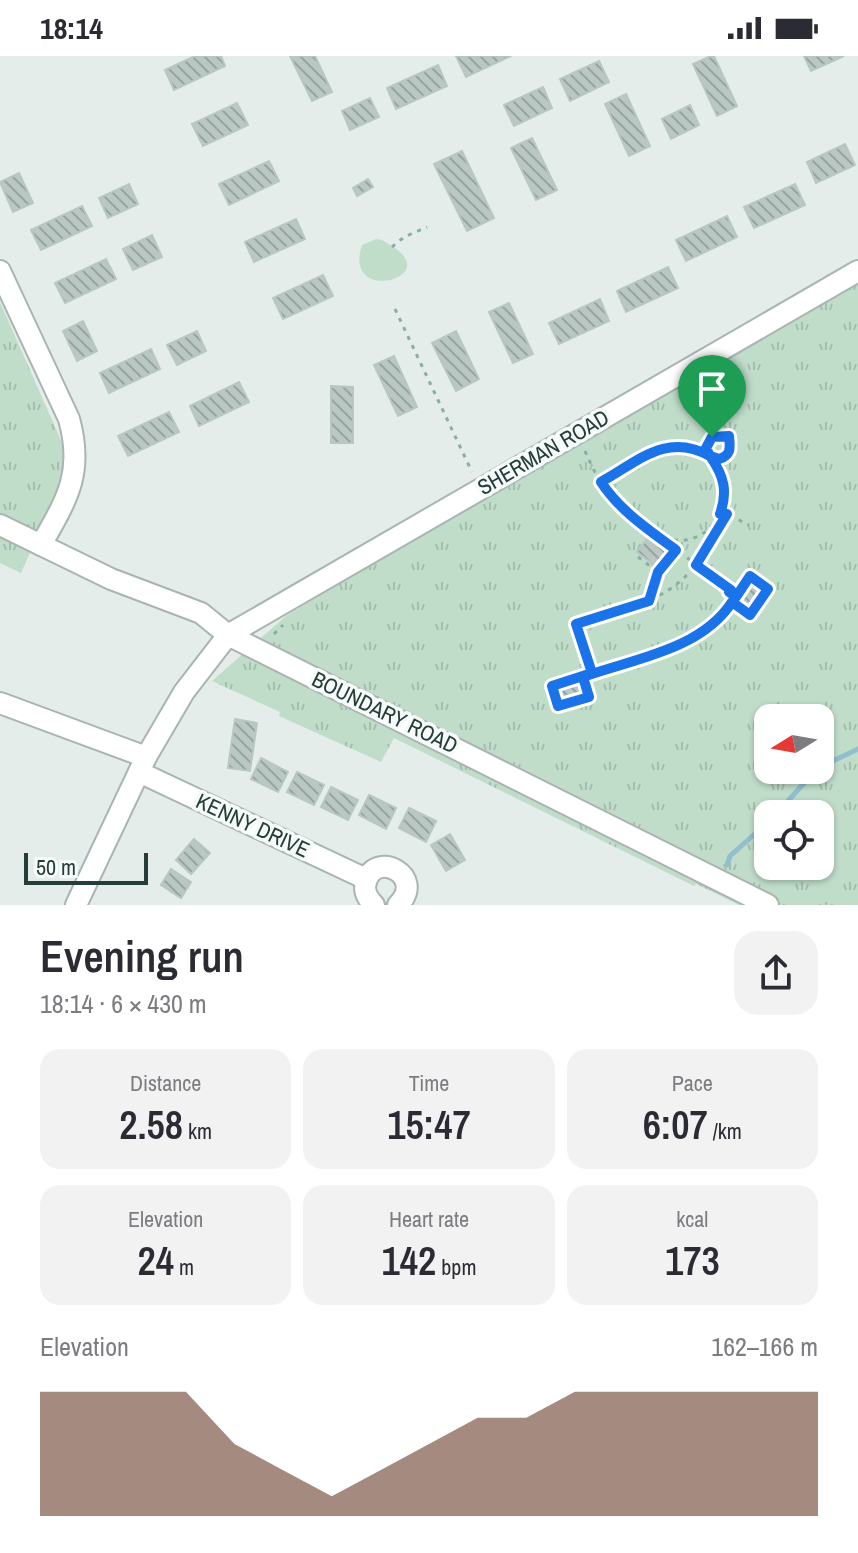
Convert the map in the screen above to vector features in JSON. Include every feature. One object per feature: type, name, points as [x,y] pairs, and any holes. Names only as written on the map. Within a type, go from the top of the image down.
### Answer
[{"type":"street","points":[[0,271],[69,419],[76,445],[73,479],[62,509],[41,545]]},
{"type":"street","name":"SHERMAN ROAD","points":[[228,635],[858,271]]},
{"type":"street","name":"BOUNDARY ROAD","points":[[0,525],[111,579],[201,613],[228,635],[768,905]]},
{"type":"street","points":[[76,905],[142,764],[184,692],[228,635]]},
{"type":"street","name":"KENNY DRIVE","points":[[0,703],[142,764],[366,879]]},
{"type":"street","points":[[374,905],[365,893],[366,879],[382,867],[389,867],[405,880],[406,893],[398,905]]},
{"type":"path","points":[[392,247],[404,237],[427,227]]},
{"type":"path","points":[[395,309],[473,475]]},
{"type":"path","points":[[601,482],[657,449],[671,445],[685,445],[710,456],[719,459],[730,450],[729,436],[716,435],[709,440],[706,448],[710,456],[723,479],[725,491],[720,514],[705,532],[694,538],[671,540],[659,537]]},
{"type":"path","points":[[581,441],[612,500],[731,590],[729,592],[736,597]]},
{"type":"path","points":[[720,514],[727,514],[749,525]]},
{"type":"path","points":[[592,673],[576,624],[649,601],[672,590],[696,565],[727,514]]},
{"type":"path","points":[[649,601],[658,572],[676,550]]},
{"type":"path","points":[[638,557],[658,572]]},
{"type":"path","points":[[583,677],[589,697],[558,706],[552,686],[685,642],[709,627],[750,576],[768,589],[750,615],[732,602]]},
{"type":"green space","points":[[376,239],[387,243],[405,258],[406,268],[400,276],[376,280],[365,275],[360,264],[362,245]]},
{"type":"green space","points":[[858,281],[858,905],[739,905],[696,884],[694,886],[394,738],[381,762],[279,716],[280,712],[212,681],[286,616]]},
{"type":"green space","points":[[0,302],[67,454],[64,476],[21,573],[0,563]]},
{"type":"building","points":[[195,56],[221,56],[225,66],[174,90],[165,70]]},
{"type":"building","points":[[290,56],[315,56],[332,92],[312,101]]},
{"type":"building","points":[[456,56],[511,56],[466,77]]},
{"type":"building","points":[[714,56],[737,106],[717,116],[693,64]]},
{"type":"building","points":[[804,56],[844,56],[811,71]]},
{"type":"building","points":[[599,61],[609,82],[570,101],[560,79]]},
{"type":"building","points":[[438,65],[447,86],[396,109],[387,88]]},
{"type":"building","points":[[543,87],[552,108],[514,126],[504,105]]},
{"type":"building","points":[[626,94],[650,146],[629,156],[605,104]]},
{"type":"building","points":[[370,98],[379,117],[350,130],[342,111]]},
{"type":"building","points":[[237,103],[248,125],[203,146],[192,124]]},
{"type":"building","points":[[690,105],[699,125],[671,139],[662,119]]},
{"type":"building","points":[[532,138],[557,190],[536,200],[511,148]]},
{"type":"building","points":[[845,144],[855,165],[816,183],[807,162]]},
{"type":"building","points":[[462,151],[494,218],[467,231],[434,164]]},
{"type":"building","points":[[269,161],[279,181],[229,205],[219,184]]},
{"type":"building","points":[[19,173],[33,203],[13,212],[0,182]]},
{"type":"building","points":[[368,179],[373,187],[357,196],[353,188]]},
{"type":"building","points":[[129,184],[138,204],[108,218],[99,198]]},
{"type":"building","points":[[795,184],[805,205],[754,228],[744,207]]},
{"type":"building","points":[[82,206],[92,226],[41,250],[31,230]]},
{"type":"building","points":[[727,216],[737,237],[686,261],[676,240]]},
{"type":"building","points":[[296,219],[305,239],[254,262],[245,242]]},
{"type":"building","points":[[152,235],[162,257],[133,270],[123,249]]},
{"type":"building","points":[[106,259],[116,279],[65,303],[55,283]]},
{"type":"building","points":[[668,267],[678,288],[626,312],[617,291]]},
{"type":"building","points":[[323,275],[333,296],[283,319],[273,298]]},
{"type":"building","points":[[600,299],[609,321],[559,344],[549,323]]},
{"type":"building","points":[[509,303],[533,354],[513,363],[489,312]]},
{"type":"building","points":[[83,321],[97,351],[77,361],[63,331]]},
{"type":"building","points":[[197,331],[206,351],[177,365],[167,345]]},
{"type":"building","points":[[456,331],[479,379],[456,391],[432,343]]},
{"type":"building","points":[[151,349],[160,369],[109,393],[100,373]]},
{"type":"building","points":[[394,356],[417,407],[398,416],[374,365]]},
{"type":"building","points":[[239,382],[249,402],[199,426],[190,406]]},
{"type":"building","points":[[331,386],[353,387],[353,443],[331,443]]},
{"type":"building","points":[[169,412],[179,432],[128,456],[118,436]]},
{"type":"building","points":[[649,536],[669,551],[657,567],[637,552]]},
{"type":"building","points":[[752,582],[764,590],[751,609],[739,600]]},
{"type":"building","points":[[580,681],[584,694],[563,701],[559,688]]},
{"type":"building","points":[[235,719],[257,723],[250,771],[228,768]]},
{"type":"building","points":[[261,758],[288,772],[278,792],[251,779]]},
{"type":"building","points":[[297,772],[324,785],[314,805],[287,792]]},
{"type":"building","points":[[331,787],[358,800],[348,820],[321,807]]},
{"type":"building","points":[[369,795],[396,808],[386,829],[359,815]]},
{"type":"building","points":[[409,808],[436,821],[426,842],[399,828]]},
{"type":"building","points":[[450,834],[465,860],[446,871],[431,845]]},
{"type":"building","points":[[194,839],[210,853],[191,874],[176,860]]},
{"type":"building","points":[[171,869],[191,882],[181,898],[161,885]]},
{"type":"waterway","points":[[834,760],[858,749]]},
{"type":"waterway","points":[[789,800],[803,784]]},
{"type":"waterway","points":[[727,865],[730,856],[754,835]]},
{"type":"route","points":[[712,437],[706,448],[710,456],[685,445],[671,445],[657,449],[601,482],[612,500],[676,550],[658,572],[649,601],[576,624],[592,673],[552,686],[558,706],[589,697],[583,677],[685,642],[709,627],[732,602],[750,615],[768,589],[750,576],[736,597],[696,565],[727,514],[720,514],[724,503],[723,479],[710,456],[715,459],[726,456],[731,446],[726,434],[712,437]]}]
